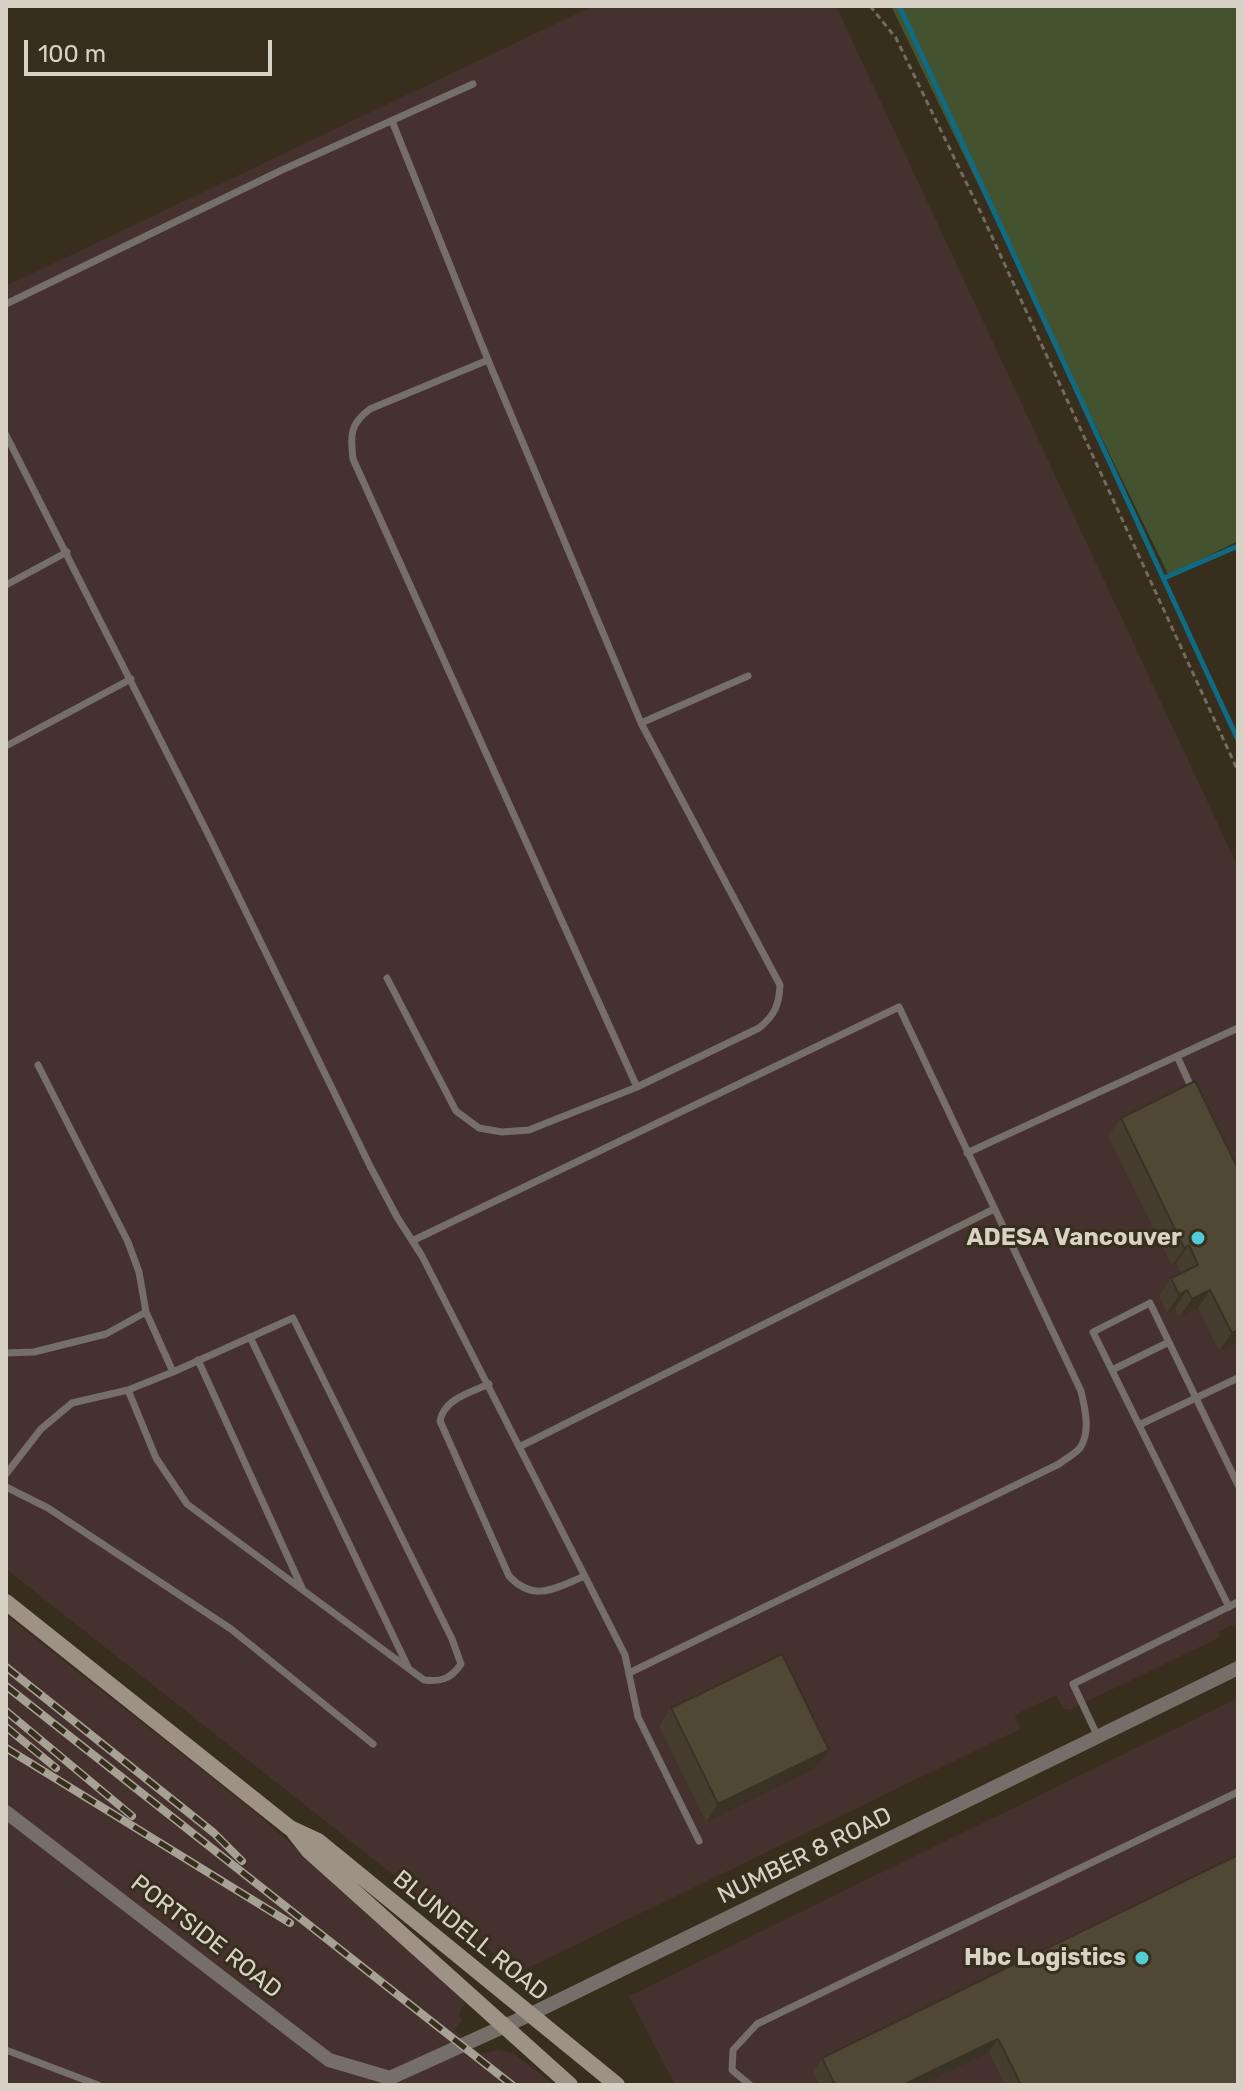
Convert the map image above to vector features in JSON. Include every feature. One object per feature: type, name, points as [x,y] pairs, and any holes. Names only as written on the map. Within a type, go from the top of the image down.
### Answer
[{"type":"main road","name":"BLUNDELL ROAD","points":[[6,1602],[290,1828],[309,1851],[570,2085]]},
{"type":"main road","name":"BLUNDELL ROAD","points":[[290,1828],[318,1841],[617,2085]]},
{"type":"street","name":"NUMBER 8 ROAD","points":[[387,2082],[1238,1668]]},
{"type":"street","name":"PORTSIDE ROAD","points":[[6,1812],[329,2060],[387,2082]]},
{"type":"lane","points":[[6,304],[282,170],[473,84]]},
{"type":"lane","points":[[387,978],[456,1111],[479,1128],[502,1132],[529,1130],[637,1087],[759,1028],[773,1017],[780,985],[641,723],[488,360],[392,121]]},
{"type":"lane","points":[[488,360],[370,409],[355,420],[350,436],[353,459],[637,1087]]},
{"type":"lane","points":[[6,435],[131,679],[371,1168],[489,1384],[625,1655],[638,1717],[699,1841]]},
{"type":"lane","points":[[6,585],[67,552]]},
{"type":"lane","points":[[641,723],[748,676]]},
{"type":"lane","points":[[6,746],[131,679]]},
{"type":"lane","points":[[412,1241],[899,1007],[1081,1391],[1086,1428],[1079,1449],[1059,1464],[629,1673]]},
{"type":"lane","points":[[967,1153],[1238,1028]]},
{"type":"lane","points":[[1177,1056],[1195,1097]]},
{"type":"lane","points":[[38,1065],[128,1242],[139,1272],[146,1312],[173,1372]]},
{"type":"lane","points":[[521,1446],[994,1209]]},
{"type":"lane","points":[[1229,1607],[1093,1332],[1150,1303],[1238,1485]]},
{"type":"lane","points":[[6,1353],[34,1352],[106,1334],[146,1312]]},
{"type":"lane","points":[[6,1474],[41,1429],[72,1403],[128,1390],[293,1318],[452,1639],[461,1664],[454,1674],[439,1682],[424,1680],[187,1504],[156,1458],[128,1390]]},
{"type":"lane","points":[[250,1337],[409,1669]]},
{"type":"lane","points":[[1112,1370],[1169,1342]]},
{"type":"lane","points":[[198,1360],[303,1590]]},
{"type":"lane","points":[[1139,1425],[1238,1378]]},
{"type":"lane","points":[[489,1384],[453,1400],[442,1410],[440,1421],[509,1576],[521,1589],[534,1592],[554,1589],[585,1576]]},
{"type":"lane","points":[[6,1487],[48,1508],[231,1629],[373,1744]]},
{"type":"lane","points":[[1098,1737],[1073,1684],[1238,1602]]},
{"type":"lane","points":[[750,2085],[732,2070],[733,2050],[757,2024],[1238,1792]]},
{"type":"lane","points":[[6,2050],[98,2085]]},
{"type":"path","points":[[870,6],[896,38],[981,213],[1238,771]]},
{"type":"shaded area","points":[[593,6],[836,6],[1238,867],[1238,1623],[1218,1632],[1220,1637],[1070,1710],[1063,1708],[1056,1695],[1015,1715],[1020,1729],[522,1971],[515,1971],[6,1569],[6,286]]},
{"type":"shaded area","points":[[6,1615],[249,1807],[453,1985],[465,2007],[461,2008],[459,2017],[463,2018],[455,2030],[481,2054],[497,2050],[513,2053],[555,2085],[6,2085]]},
{"type":"shaded area","points":[[1238,1698],[1238,2085],[675,2085],[629,1996]]},
{"type":"green space","points":[[891,6],[1238,6],[1238,541],[1169,576]]},
{"type":"building","name":"ADESA Vancouver","points":[[1195,1081],[1238,1169],[1238,1330],[1232,1333],[1210,1290],[1192,1299],[1187,1290],[1179,1295],[1171,1278],[1198,1265],[1189,1245],[1184,1248],[1121,1118]]},
{"type":"building","points":[[782,1654],[829,1750],[718,1804],[671,1708]]},
{"type":"building","name":"Hbc Logistics","points":[[1238,1855],[1238,2085],[1021,2085],[998,2039],[903,2085],[835,2085],[822,2058]]},
{"type":"waterway","points":[[899,6],[1238,740]]},
{"type":"waterway","points":[[1164,578],[1238,546]]},
{"type":"railway","points":[[6,1667],[214,1833],[242,1861]]},
{"type":"railway","points":[[6,1686],[512,2085]]},
{"type":"railway","points":[[6,1711],[132,1816]]},
{"type":"railway","points":[[6,1727],[56,1768]]},
{"type":"railway","points":[[6,1748],[290,1923]]},
{"type":"place","name":"ADESA Vancouver","points":[[1198,1238]]},
{"type":"place","name":"Hbc Logistics","points":[[1142,1958]]}]
